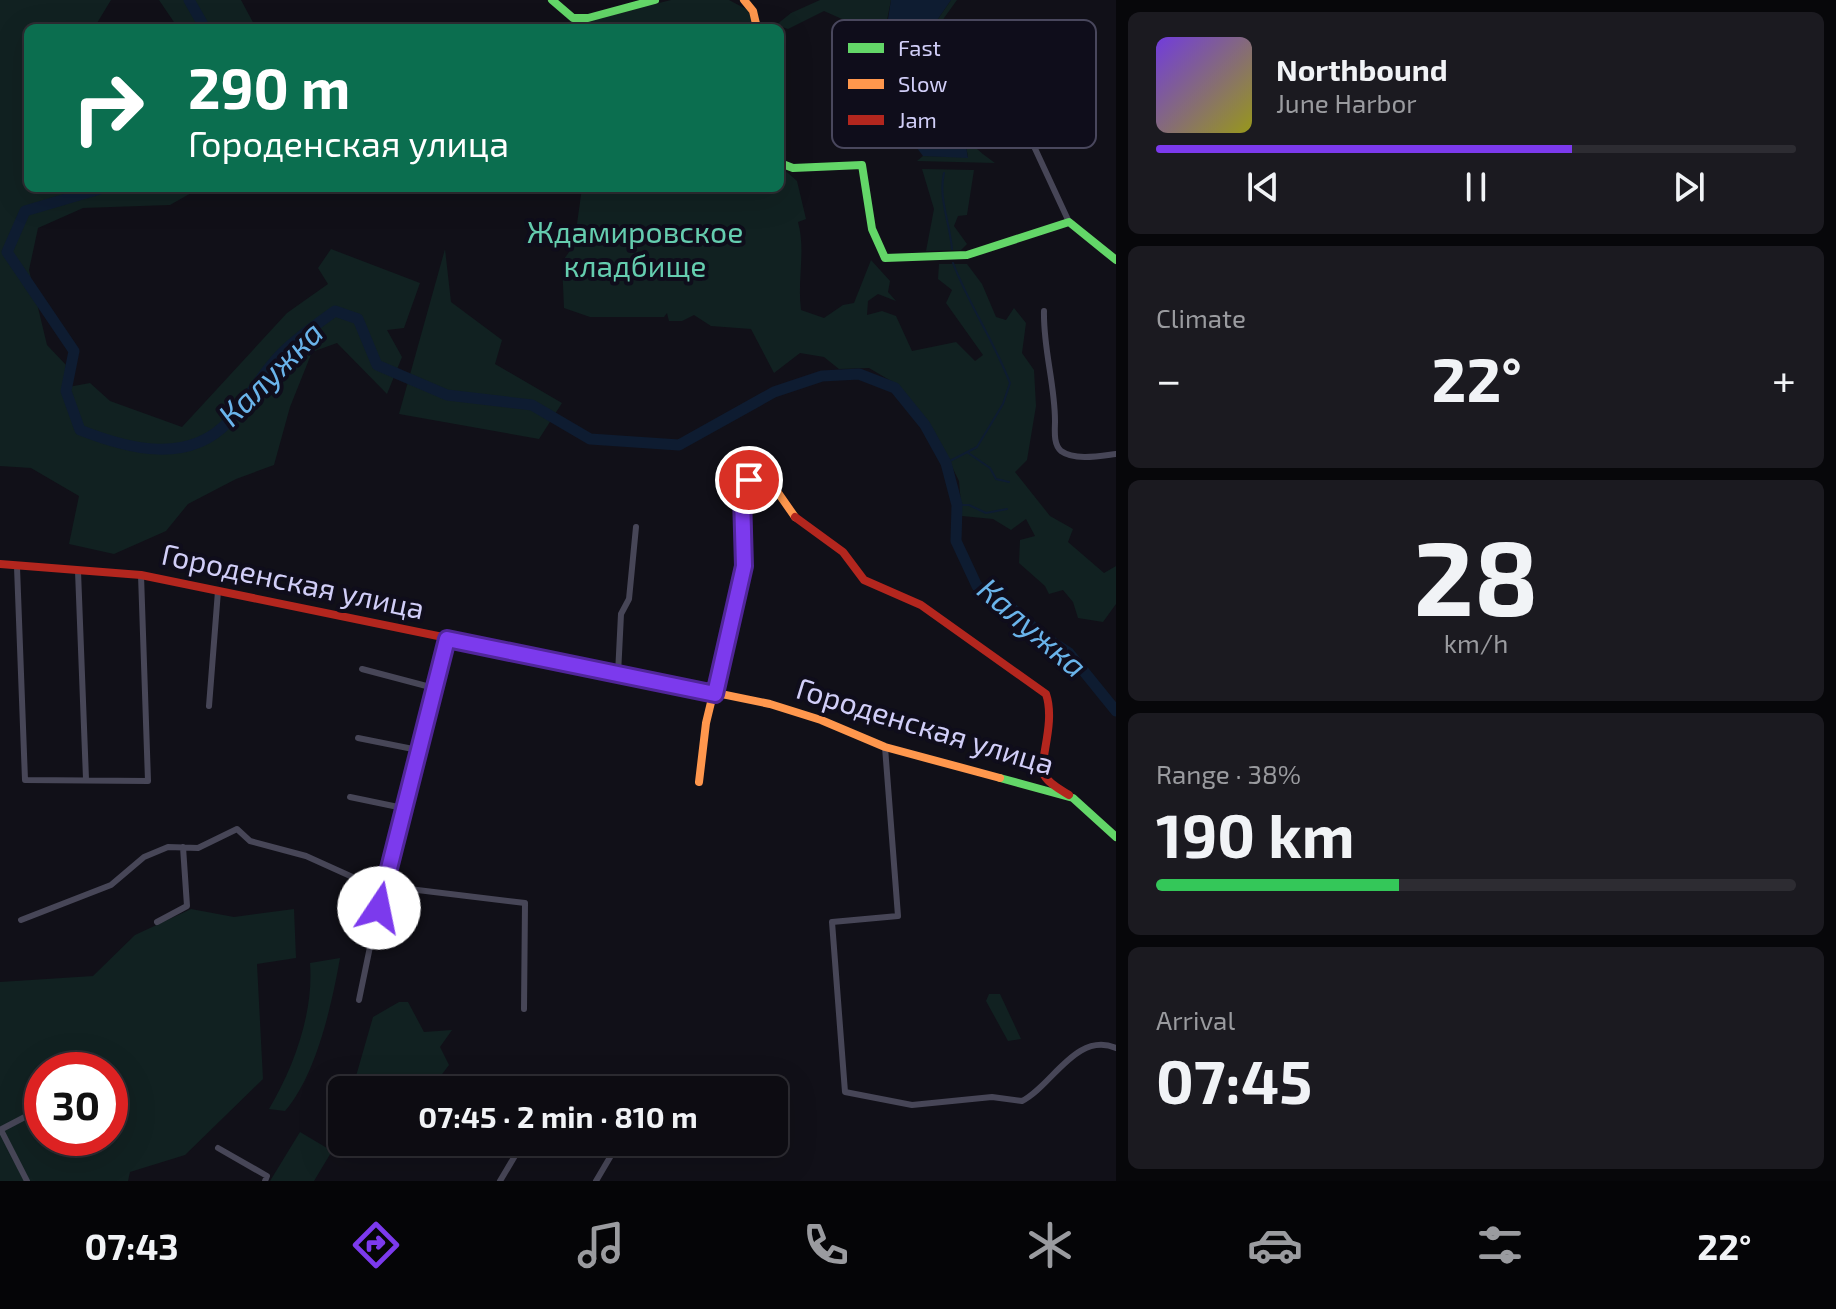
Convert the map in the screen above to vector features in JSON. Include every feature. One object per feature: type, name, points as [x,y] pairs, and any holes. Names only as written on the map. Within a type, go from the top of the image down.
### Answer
[{"type":"street","points":[[552,0],[573,18],[588,18],[655,0]]},
{"type":"street","points":[[744,0],[753,11],[756,24]]},
{"type":"street","points":[[1035,148],[1069,222],[1116,260]]},
{"type":"street","points":[[784,165],[793,168],[862,165],[873,219],[872,236],[875,246],[885,258],[967,255],[1069,222]]},
{"type":"street","points":[[1044,311],[1043,334],[1055,400],[1055,442],[1061,451],[1076,455],[1116,454]]},
{"type":"street","name":"Городенская улица","points":[[699,782],[706,723],[744,566],[743,486],[749,480],[759,479],[780,491],[793,516],[806,529],[843,552],[864,580],[900,593],[921,605],[971,637],[1046,694],[1051,704],[1054,729],[1041,763],[1044,774],[1116,837]]},
{"type":"street","points":[[618,674],[621,614],[629,599],[636,527]]},
{"type":"street","name":"Городенская улица","points":[[0,564],[141,575],[770,704],[821,720],[885,747],[1073,798]]},
{"type":"street","points":[[17,567],[25,780],[148,781],[141,575]]},
{"type":"street","points":[[78,571],[86,779]]},
{"type":"street","points":[[209,706],[218,591]]},
{"type":"street","points":[[359,1000],[383,884],[447,639]]},
{"type":"street","points":[[362,669],[434,688]]},
{"type":"street","points":[[358,738],[418,750]]},
{"type":"street","points":[[885,747],[898,916],[832,922],[845,1092],[912,1105],[992,1097],[1022,1101],[1043,1087],[1072,1057],[1097,1045],[1115,1047]]},
{"type":"street","points":[[350,797],[403,808]]},
{"type":"street","points":[[21,920],[111,885],[144,857],[168,847],[198,848],[237,829],[250,841],[306,856],[368,884],[525,903],[524,1009]]},
{"type":"street","points":[[157,922],[187,906],[183,847]]},
{"type":"street","points":[[24,1117],[0,1130],[27,1181]]},
{"type":"street","points":[[218,1148],[267,1176],[265,1181]]},
{"type":"street","points":[[500,1181],[515,1156]]},
{"type":"street","points":[[596,1181],[611,1156]]},
{"type":"green space","points":[[0,0],[111,0],[96,24],[24,24],[24,192],[193,192],[170,205],[83,208],[38,228],[29,270],[47,345],[66,365],[63,388],[90,383],[110,401],[182,427],[287,313],[328,284],[318,268],[331,249],[420,283],[404,328],[387,330],[402,357],[387,394],[337,343],[312,352],[290,407],[274,465],[236,479],[188,504],[166,531],[114,554],[69,544],[79,496],[31,468],[0,466]]},
{"type":"green space","points":[[159,0],[241,0],[254,24],[175,24]]},
{"type":"green space","points":[[671,0],[729,0],[748,10],[753,24],[580,24]]},
{"type":"green space","points":[[820,0],[891,0],[887,20],[844,20],[824,11],[788,29],[784,24],[777,24],[791,13]]},
{"type":"green space","points":[[951,0],[957,0],[943,20],[937,20]]},
{"type":"green space","points":[[967,148],[976,148],[995,163],[917,161],[923,156],[968,157]]},
{"type":"green space","points":[[922,169],[974,170],[967,215],[958,216],[954,226],[967,244],[961,250],[926,251],[934,209]]},
{"type":"green space","name":"Ждамировское кладбище","points":[[784,170],[797,181],[806,219],[798,222],[801,310],[824,318],[843,305],[854,303],[871,260],[890,281],[888,292],[896,301],[878,294],[868,301],[867,315],[882,311],[896,316],[912,351],[956,342],[975,361],[983,355],[946,303],[952,290],[938,279],[939,264],[967,264],[982,284],[996,317],[1006,320],[1014,308],[1026,323],[1022,353],[1034,370],[1036,406],[1027,460],[1015,472],[1050,516],[1073,529],[1068,542],[1104,573],[1116,566],[1116,604],[1103,622],[1078,618],[1073,602],[1063,590],[1049,594],[1045,586],[1019,563],[1020,540],[1035,536],[1026,519],[1011,530],[993,519],[962,516],[959,481],[937,436],[898,385],[869,368],[839,369],[824,357],[800,353],[774,373],[751,329],[711,326],[694,315],[682,321],[669,321],[667,313],[664,317],[590,317],[564,308],[562,262],[574,245],[581,192],[784,192]]},
{"type":"green space","points":[[445,249],[451,302],[502,340],[495,364],[562,403],[539,439],[399,414]]},
{"type":"green space","points":[[191,909],[234,917],[294,909],[296,958],[257,964],[263,1079],[185,1155],[130,1172],[128,1181],[0,1181],[0,982],[93,976],[135,935]]},
{"type":"green space","points":[[340,958],[327,1017],[306,1079],[285,1111],[269,1109],[287,1075],[300,1039],[309,1001],[310,963]]},
{"type":"green space","points":[[989,994],[1000,994],[1021,1039],[1008,1041],[986,1001]]},
{"type":"green space","points":[[399,1002],[408,1002],[424,1032],[452,1030],[440,1047],[449,1065],[441,1076],[356,1076],[373,1017]]},
{"type":"green space","points":[[300,1132],[328,1149],[329,1156],[314,1181],[270,1181]]},
{"type":"water","points":[[891,0],[951,0],[937,20],[888,20]]},
{"type":"water","points":[[917,148],[967,148],[968,158],[923,156]]},
{"type":"waterway","name":"Калужка","points":[[189,0],[203,24]]},
{"type":"waterway","points":[[944,173],[943,201],[952,249]]},
{"type":"waterway","name":"Калужка","points":[[89,192],[25,211],[7,252],[74,351],[66,391],[80,430],[138,447],[158,449],[196,444],[229,421],[282,353],[335,311],[358,319],[377,365],[447,395],[532,405],[590,439],[679,445],[774,392],[822,376],[859,374],[895,388],[925,425],[946,463],[957,505],[956,541],[977,586],[1005,602],[1044,637],[1069,653],[1116,711]]},
{"type":"waterway","points":[[946,463],[977,447],[1003,404],[1010,383],[953,263]]},
{"type":"waterway","points":[[967,452],[990,468],[996,479],[1009,482]]},
{"type":"waterway","points":[[957,505],[969,505],[986,513],[1007,509]]},
{"type":"traffic: fast","points":[[552,0],[573,18],[588,18],[655,0]]},
{"type":"traffic: fast","points":[[784,165],[793,168],[862,165],[872,229],[885,258],[967,255],[1069,222],[1116,260]]},
{"type":"traffic: fast","points":[[1000,778],[1073,798],[1116,837]]},
{"type":"traffic: slow","points":[[744,0],[753,11],[756,24]]},
{"type":"traffic: slow","points":[[699,782],[706,723],[744,566],[743,486],[753,479],[772,484],[795,517]]},
{"type":"traffic: slow","points":[[472,643],[770,704],[821,720],[885,747],[1000,778]]},
{"type":"traffic: jam","points":[[795,517],[843,552],[864,580],[921,605],[1046,694],[1049,717],[1044,775],[1069,795]]},
{"type":"traffic: jam","points":[[0,564],[141,575],[472,643]]},
{"type":"route","points":[[379,908],[447,639],[715,694],[744,566],[742,496],[743,486],[749,480]]}]
